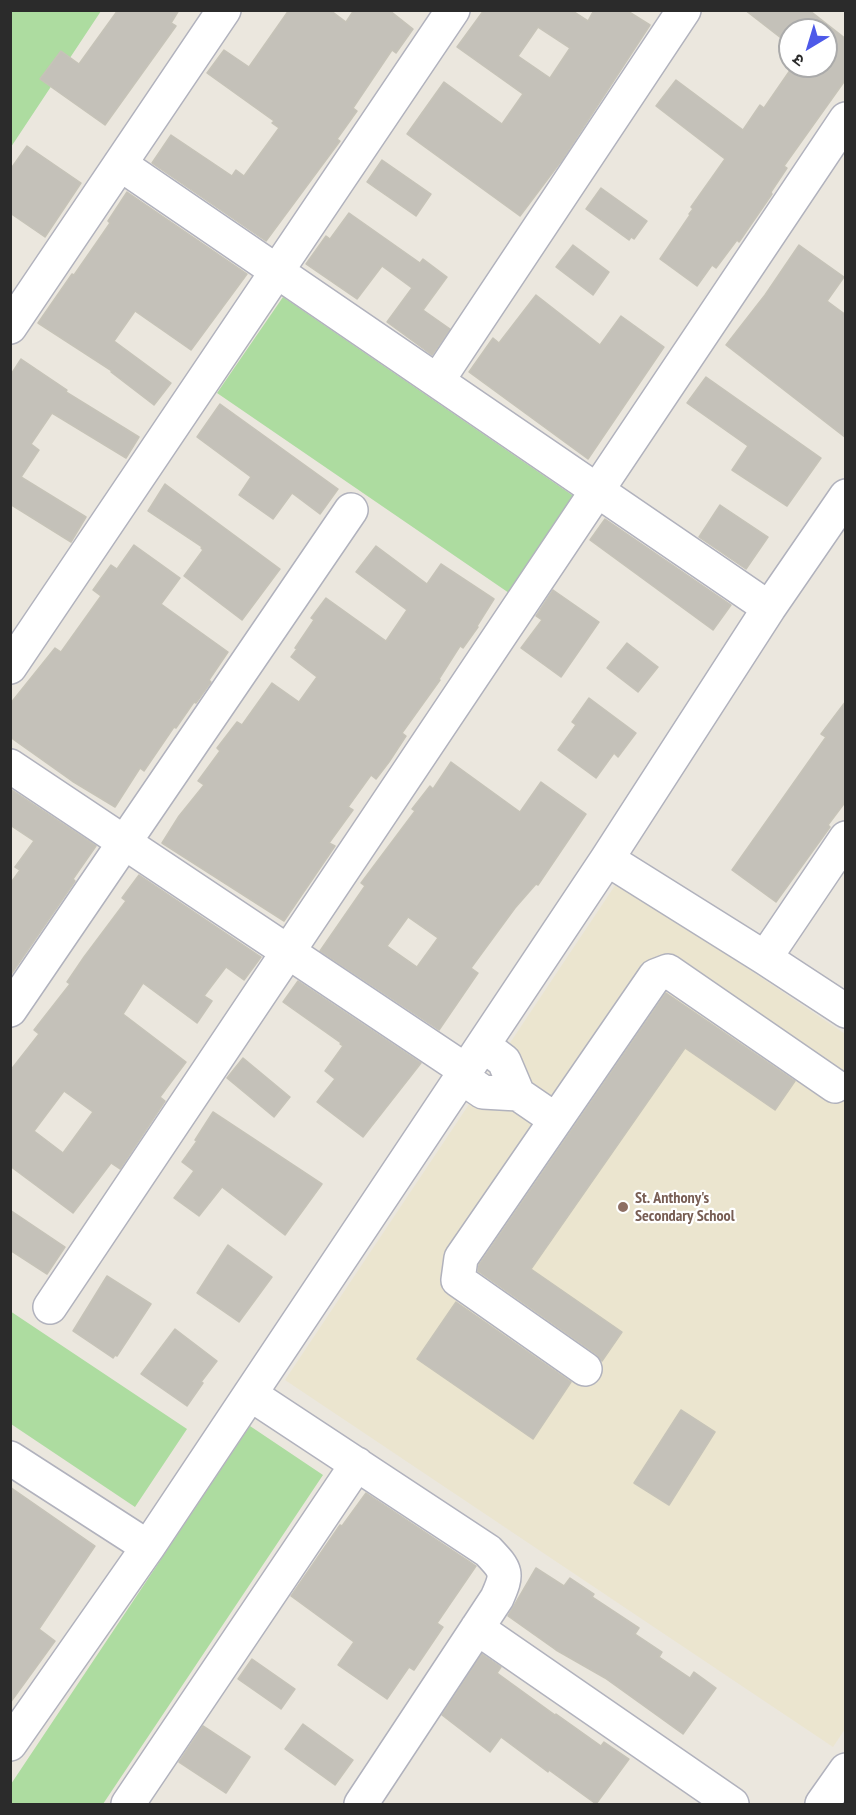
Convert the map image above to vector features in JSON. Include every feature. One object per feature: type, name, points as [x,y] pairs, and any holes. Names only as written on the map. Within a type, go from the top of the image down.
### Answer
[{"type":"street","points":[[10,327],[224,10]]},
{"type":"street","points":[[10,667],[453,10]]},
{"type":"street","points":[[438,380],[684,10]]},
{"type":"street","points":[[50,1307],[846,119]]},
{"type":"street","points":[[120,164],[769,608]]},
{"type":"street","points":[[10,1744],[148,1547],[607,859],[769,608],[846,496]]},
{"type":"street","points":[[10,1010],[351,510]]},
{"type":"street","points":[[10,766],[288,951],[470,1064],[504,1061],[518,1094],[556,1120]]},
{"type":"street","points":[[765,958],[846,838]]},
{"type":"street","points":[[607,859],[846,1011]]},
{"type":"street","points":[[585,1369],[458,1280],[461,1258],[655,976],[668,971],[835,1086]]},
{"type":"street","points":[[250,1394],[488,1551],[502,1565],[505,1579],[496,1598],[361,1804]]},
{"type":"street","points":[[10,1458],[148,1547]]},
{"type":"street","points":[[128,1804],[357,1464]]},
{"type":"street","points":[[477,1628],[732,1804]]},
{"type":"street","points":[[822,1804],[846,1770]]},
{"type":"shaded area","name":"St. Anthony's Secondary School","points":[[618,881],[845,1034],[845,1729],[833,1747],[285,1380]]},
{"type":"green space","points":[[11,11],[101,11],[11,147]]},
{"type":"green space","points":[[283,297],[575,497],[509,593],[217,393]]},
{"type":"green space","points":[[10,1311],[187,1429],[135,1507],[11,1424]]},
{"type":"green space","points":[[250,1426],[323,1475],[103,1804],[11,1804],[11,1784]]},
{"type":"building","points":[[118,10],[179,10],[171,23],[176,26],[105,125],[40,79],[61,51],[79,64]]},
{"type":"building","points":[[289,10],[330,10],[346,22],[354,10],[389,10],[413,29],[396,53],[392,50],[353,108],[357,111],[337,139],[340,141],[266,241],[152,163],[171,135],[232,176],[236,170],[244,176],[279,128],[272,123],[274,121],[207,73],[224,50],[249,67]]},
{"type":"building","points":[[484,10],[571,10],[588,21],[594,10],[626,10],[650,25],[562,160],[520,216],[407,134],[444,82],[502,124],[523,94],[457,47]],"holes":[[[538,27],[570,48],[550,78],[518,56]]]},
{"type":"building","points":[[745,10],[809,10],[819,18],[778,18],[778,36]]},
{"type":"building","points":[[838,33],[846,39],[846,79],[784,166],[787,168],[771,192],[772,194],[739,242],[737,240],[716,268],[712,265],[697,286],[660,259],[690,215],[693,209],[691,207],[725,159],[656,106],[676,80],[743,130],[760,105],[764,108],[785,78],[838,78]]},
{"type":"building","points":[[27,146],[81,183],[45,237],[10,213],[10,170]]},
{"type":"building","points":[[382,160],[431,194],[416,216],[367,182]]},
{"type":"building","points":[[601,188],[647,221],[634,239],[631,237],[629,240],[586,209]]},
{"type":"building","points":[[127,192],[247,274],[191,350],[135,311],[114,341],[171,383],[154,405],[112,371],[38,323],[110,223],[108,221]]},
{"type":"building","points":[[349,213],[420,263],[423,259],[447,277],[423,310],[450,329],[432,355],[387,322],[412,288],[382,266],[357,299],[306,264],[326,236],[330,239]]},
{"type":"building","points":[[573,245],[609,272],[593,295],[556,267]]},
{"type":"building","points":[[799,245],[844,277],[827,301],[846,315],[846,438],[726,345],[765,295]]},
{"type":"building","points":[[536,295],[600,345],[621,316],[664,347],[588,459],[469,372],[493,338],[499,343]]},
{"type":"building","points":[[21,359],[67,390],[66,392],[139,437],[126,458],[52,413],[31,444],[39,450],[21,477],[86,517],[71,542],[10,504],[10,376]]},
{"type":"building","points":[[706,377],[821,458],[787,506],[732,470],[748,446],[687,403]]},
{"type":"building","points":[[220,404],[338,489],[320,514],[292,493],[273,519],[239,495],[251,477],[197,437]]},
{"type":"building","points":[[165,484],[280,569],[242,620],[184,576],[203,550],[202,547],[148,511]]},
{"type":"building","points":[[720,505],[768,537],[746,569],[699,537]]},
{"type":"building","points":[[605,519],[731,605],[713,630],[590,540]]},
{"type":"building","points":[[134,545],[180,578],[161,604],[228,652],[196,703],[194,702],[176,728],[174,727],[144,771],[140,768],[115,807],[72,781],[10,737],[10,704],[55,648],[61,652],[101,596],[93,590],[111,565],[117,569]]},
{"type":"building","points":[[376,546],[427,584],[441,564],[494,599],[478,627],[463,648],[460,646],[440,680],[402,733],[406,736],[389,762],[376,779],[371,775],[348,807],[353,810],[329,843],[335,846],[284,921],[162,843],[179,816],[204,785],[198,781],[220,751],[217,748],[237,722],[242,725],[272,683],[299,702],[317,677],[291,657],[314,620],[311,618],[326,598],[386,641],[407,610],[356,572]]},
{"type":"building","points":[[553,590],[599,622],[561,677],[521,648],[542,620],[536,616]]},
{"type":"building","points":[[627,643],[658,667],[638,692],[607,668]]},
{"type":"building","points":[[589,698],[636,733],[618,757],[614,753],[596,778],[558,750],[576,725],[572,722]]},
{"type":"building","points":[[846,701],[846,801],[776,902],[732,870],[826,737],[821,734]]},
{"type":"building","points":[[451,762],[520,812],[541,782],[586,814],[538,885],[536,884],[515,908],[471,968],[478,973],[439,1030],[320,951],[365,886],[361,883],[415,811],[412,809],[430,786],[433,789]],"holes":[[[408,917],[438,938],[417,967],[387,946]]]},
{"type":"building","points":[[10,789],[96,846],[10,976],[10,884],[20,870],[15,867],[34,841],[10,825]]},
{"type":"building","points":[[139,875],[261,957],[244,980],[226,967],[204,996],[212,1001],[197,1023],[143,983],[123,1014],[186,1062],[160,1097],[165,1101],[120,1169],[111,1163],[73,1213],[10,1166],[10,1071],[39,1034],[34,1030],[70,984],[67,982],[126,901],[122,898]],"holes":[[[64,1091],[93,1112],[63,1153],[34,1131]]]},
{"type":"building","points":[[298,981],[421,1063],[363,1137],[317,1102],[335,1079],[325,1071],[343,1046],[283,1002]]},
{"type":"building","points":[[666,993],[795,1081],[775,1110],[685,1048],[531,1269],[622,1332],[602,1361],[596,1354],[478,1271],[479,1265]]},
{"type":"building","points":[[243,1058],[290,1097],[274,1117],[227,1078]]},
{"type":"building","points":[[213,1112],[322,1184],[285,1235],[222,1187],[199,1216],[174,1198],[194,1171],[182,1162]]},
{"type":"building","points":[[10,1210],[65,1247],[47,1274],[10,1250]]},
{"type":"building","points":[[228,1245],[272,1277],[239,1322],[197,1293]]},
{"type":"building","points":[[107,1276],[151,1304],[117,1356],[113,1358],[73,1331]]},
{"type":"building","points":[[456,1302],[571,1382],[533,1439],[417,1359]]},
{"type":"building","points":[[175,1329],[217,1361],[187,1406],[141,1374]]},
{"type":"building","points":[[681,1410],[715,1432],[669,1505],[634,1483]]},
{"type":"building","points":[[10,1487],[95,1546],[39,1629],[55,1641],[10,1703]]},
{"type":"building","points":[[366,1493],[476,1566],[437,1623],[443,1627],[414,1670],[409,1667],[387,1699],[338,1665],[354,1642],[291,1596],[340,1525],[342,1526]]},
{"type":"building","points":[[536,1568],[564,1586],[570,1578],[594,1594],[592,1597],[639,1628],[635,1634],[662,1652],[659,1657],[690,1678],[694,1672],[716,1688],[683,1734],[605,1678],[556,1650],[508,1616]]},
{"type":"building","points":[[482,1654],[501,1667],[497,1673],[555,1715],[601,1746],[604,1742],[629,1759],[596,1804],[501,1737],[490,1752],[442,1715]]},
{"type":"building","points":[[252,1659],[295,1689],[281,1709],[238,1679]]},
{"type":"building","points":[[303,1724],[353,1760],[335,1785],[285,1749]]},
{"type":"building","points":[[203,1726],[250,1757],[226,1793],[179,1762]]},
{"type":"place","name":"St. Anthony's Secondary School","points":[[623,1207]]}]
